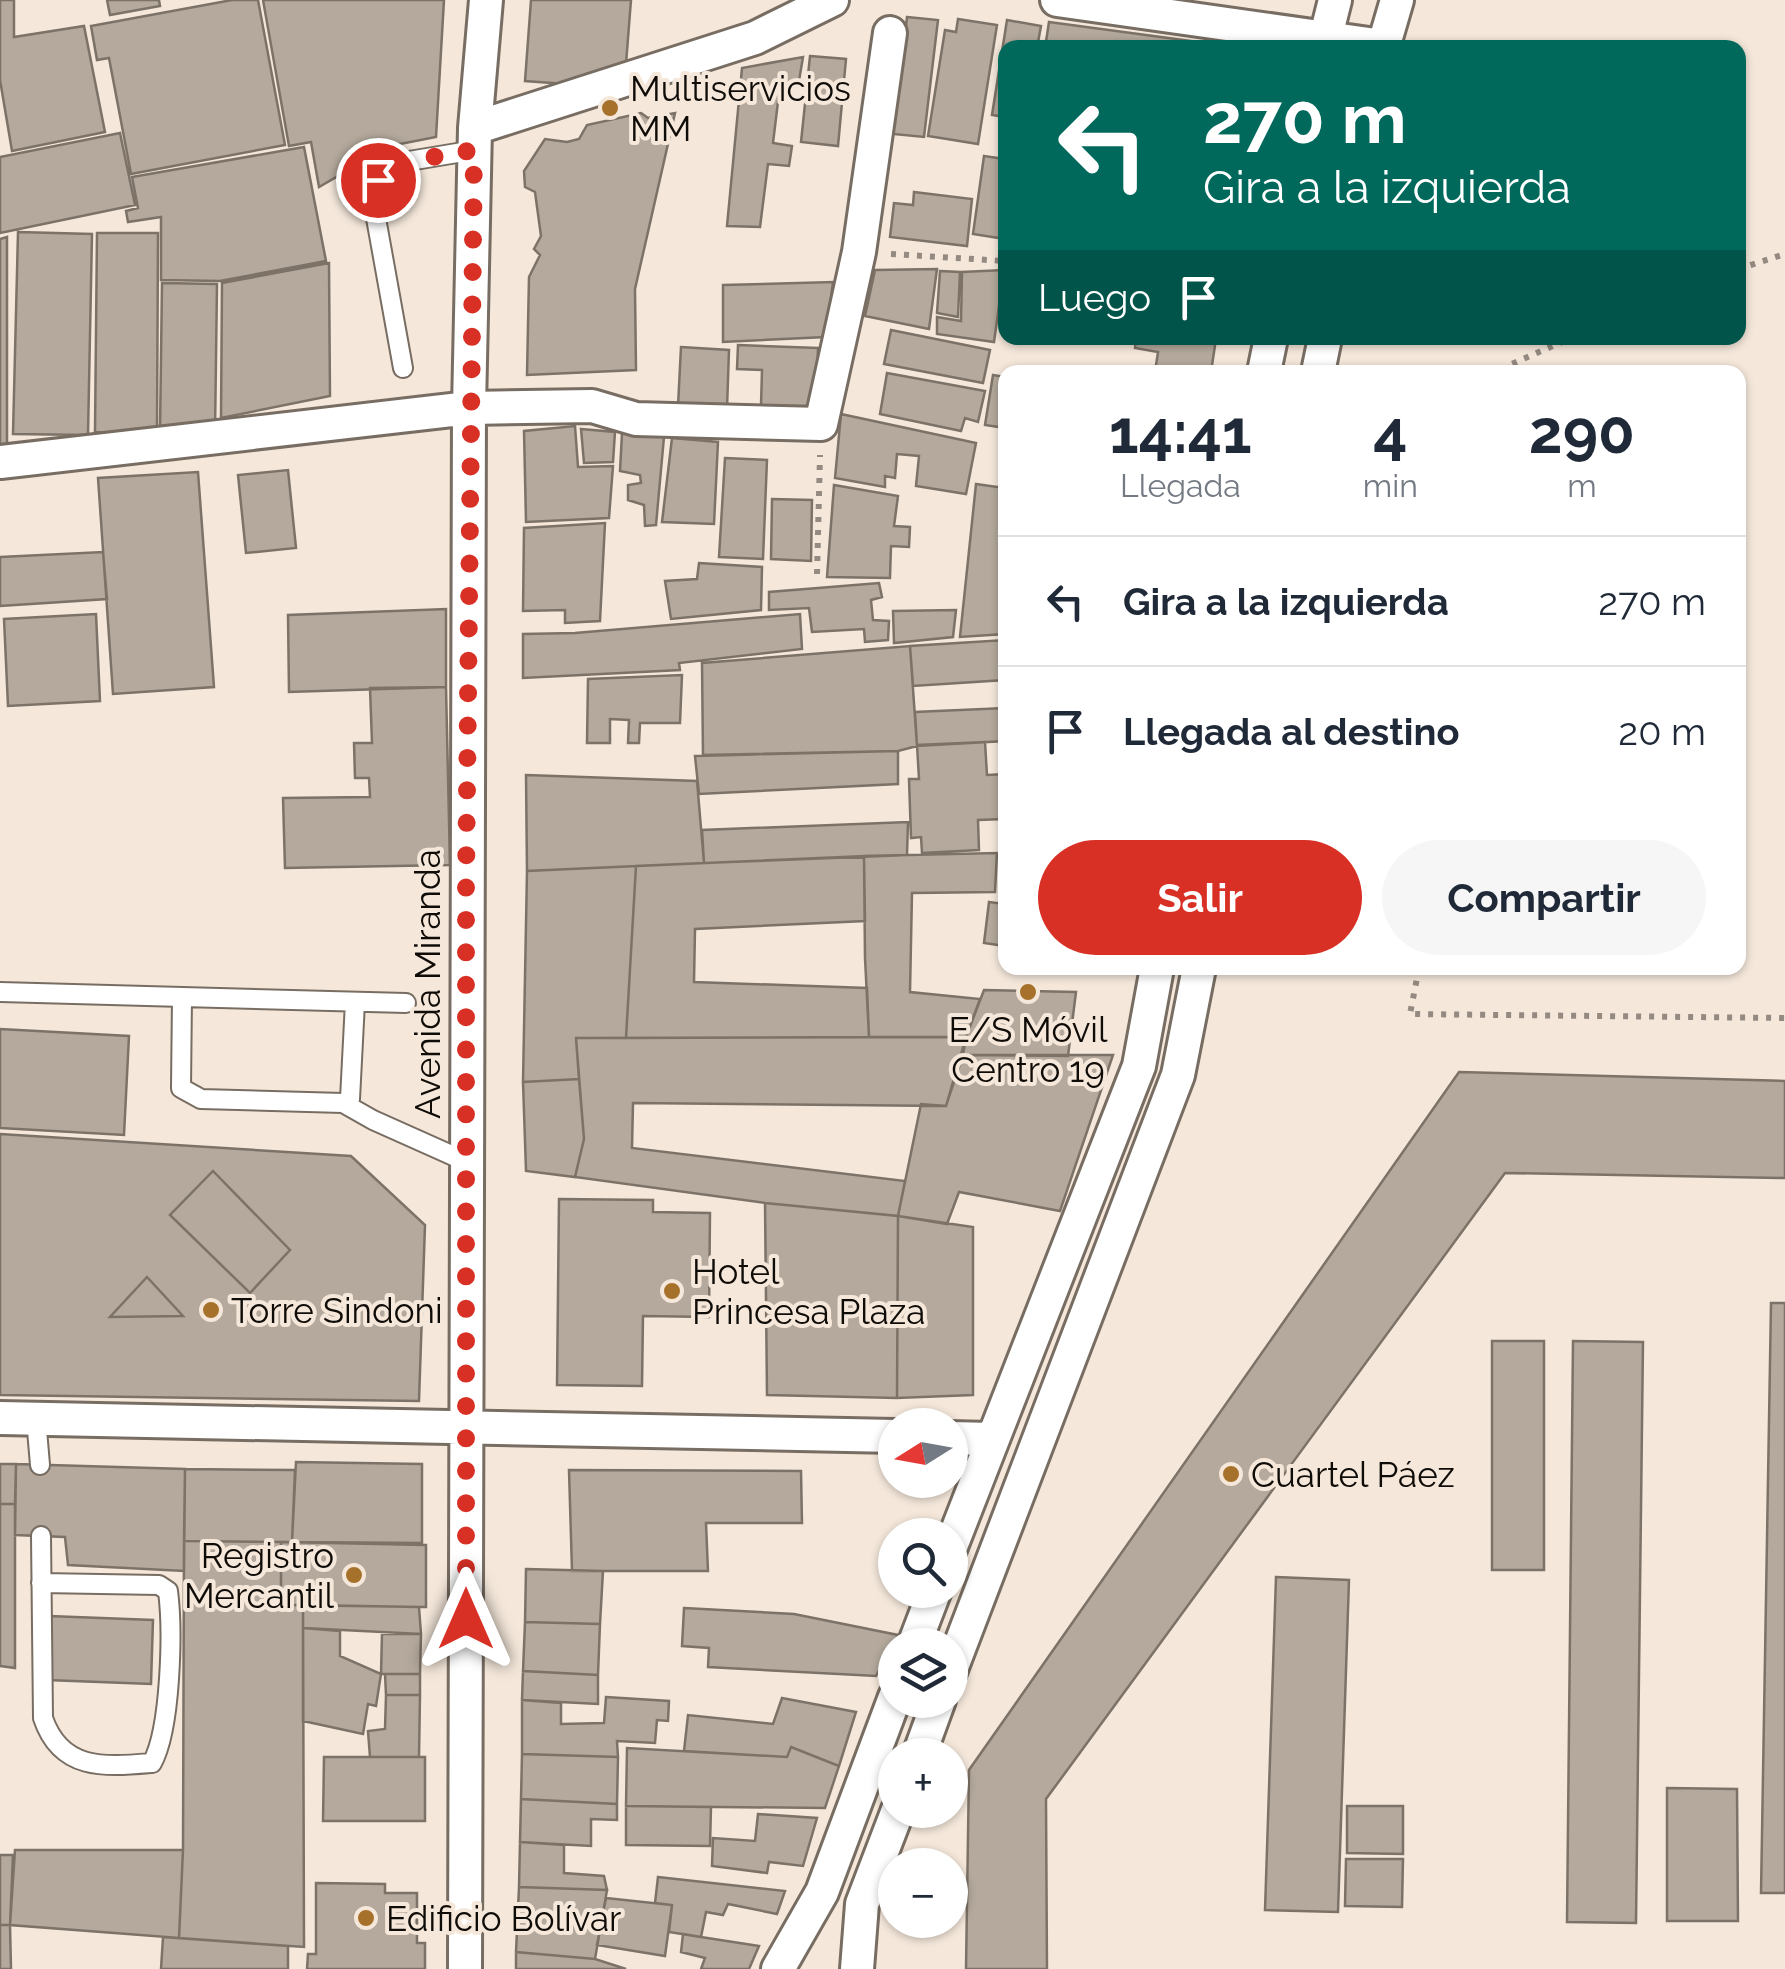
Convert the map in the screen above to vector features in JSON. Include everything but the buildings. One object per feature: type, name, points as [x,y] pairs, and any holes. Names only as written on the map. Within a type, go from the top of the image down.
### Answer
[{"type":"street","name":"Avenida Miranda","points":[[466,1969],[469,408],[475,139],[486,0]]},
{"type":"street","points":[[475,139],[755,38],[832,0]]},
{"type":"street","points":[[1057,0],[1311,40]]},
{"type":"street","points":[[1325,40],[1335,0]]},
{"type":"street","points":[[1385,40],[1397,0]]},
{"type":"street","points":[[0,462],[469,408],[592,406],[636,419],[821,424],[859,252],[890,33]]},
{"type":"street","points":[[961,1518],[1139,1066],[1156,975]]},
{"type":"street","points":[[967,1628],[1178,1076],[1198,975]]},
{"type":"street","points":[[1074,1231],[1112,1246]]},
{"type":"street","points":[[0,1418],[878,1436]]},
{"type":"street","points":[[968,1438],[991,1438]]},
{"type":"street","points":[[778,1969],[822,1892],[887,1718]]},
{"type":"street","points":[[856,1969],[862,1904],[891,1828]]},
{"type":"street","points":[[822,1892],[862,1904]]},
{"type":"lane","points":[[403,368],[374,208],[378,180],[391,164],[475,139]]},
{"type":"lane","points":[[0,992],[406,1003]]},
{"type":"lane","points":[[182,996],[181,1088],[190,1096],[201,1100],[343,1103],[467,1162]]},
{"type":"lane","points":[[343,1103],[350,1099],[356,1002]]},
{"type":"lane","points":[[36,1418],[40,1465]]},
{"type":"lane","points":[[41,1536],[41,1583],[43,1718],[49,1736],[60,1750],[80,1762],[152,1763],[162,1736],[172,1625],[168,1591],[150,1584],[41,1583]]},
{"type":"path","points":[[859,252],[998,261]]},
{"type":"path","points":[[1746,266],[1785,254]]},
{"type":"path","points":[[1509,365],[1556,345]]},
{"type":"path","points":[[817,574],[821,424]]},
{"type":"path","points":[[1418,975],[1410,1014],[1785,1018]]},
{"type":"place","name":"Multiservicios MM","points":[[610,108]]},
{"type":"place","name":"E/S Móvil Centro 19","points":[[1028,992]]},
{"type":"place","name":"Hotel Princesa Plaza","points":[[672,1291]]},
{"type":"place","name":"Torre Sindoni","points":[[211,1310]]},
{"type":"place","name":"Cuartel Páez","points":[[1231,1474]]},
{"type":"place","name":"Registro Mercantil","points":[[354,1575]]},
{"type":"place","name":"Edificio Bolívar","points":[[366,1918]]},
{"type":"route","points":[[378,180],[391,164],[474,150],[466,883],[466,1619]]}]
